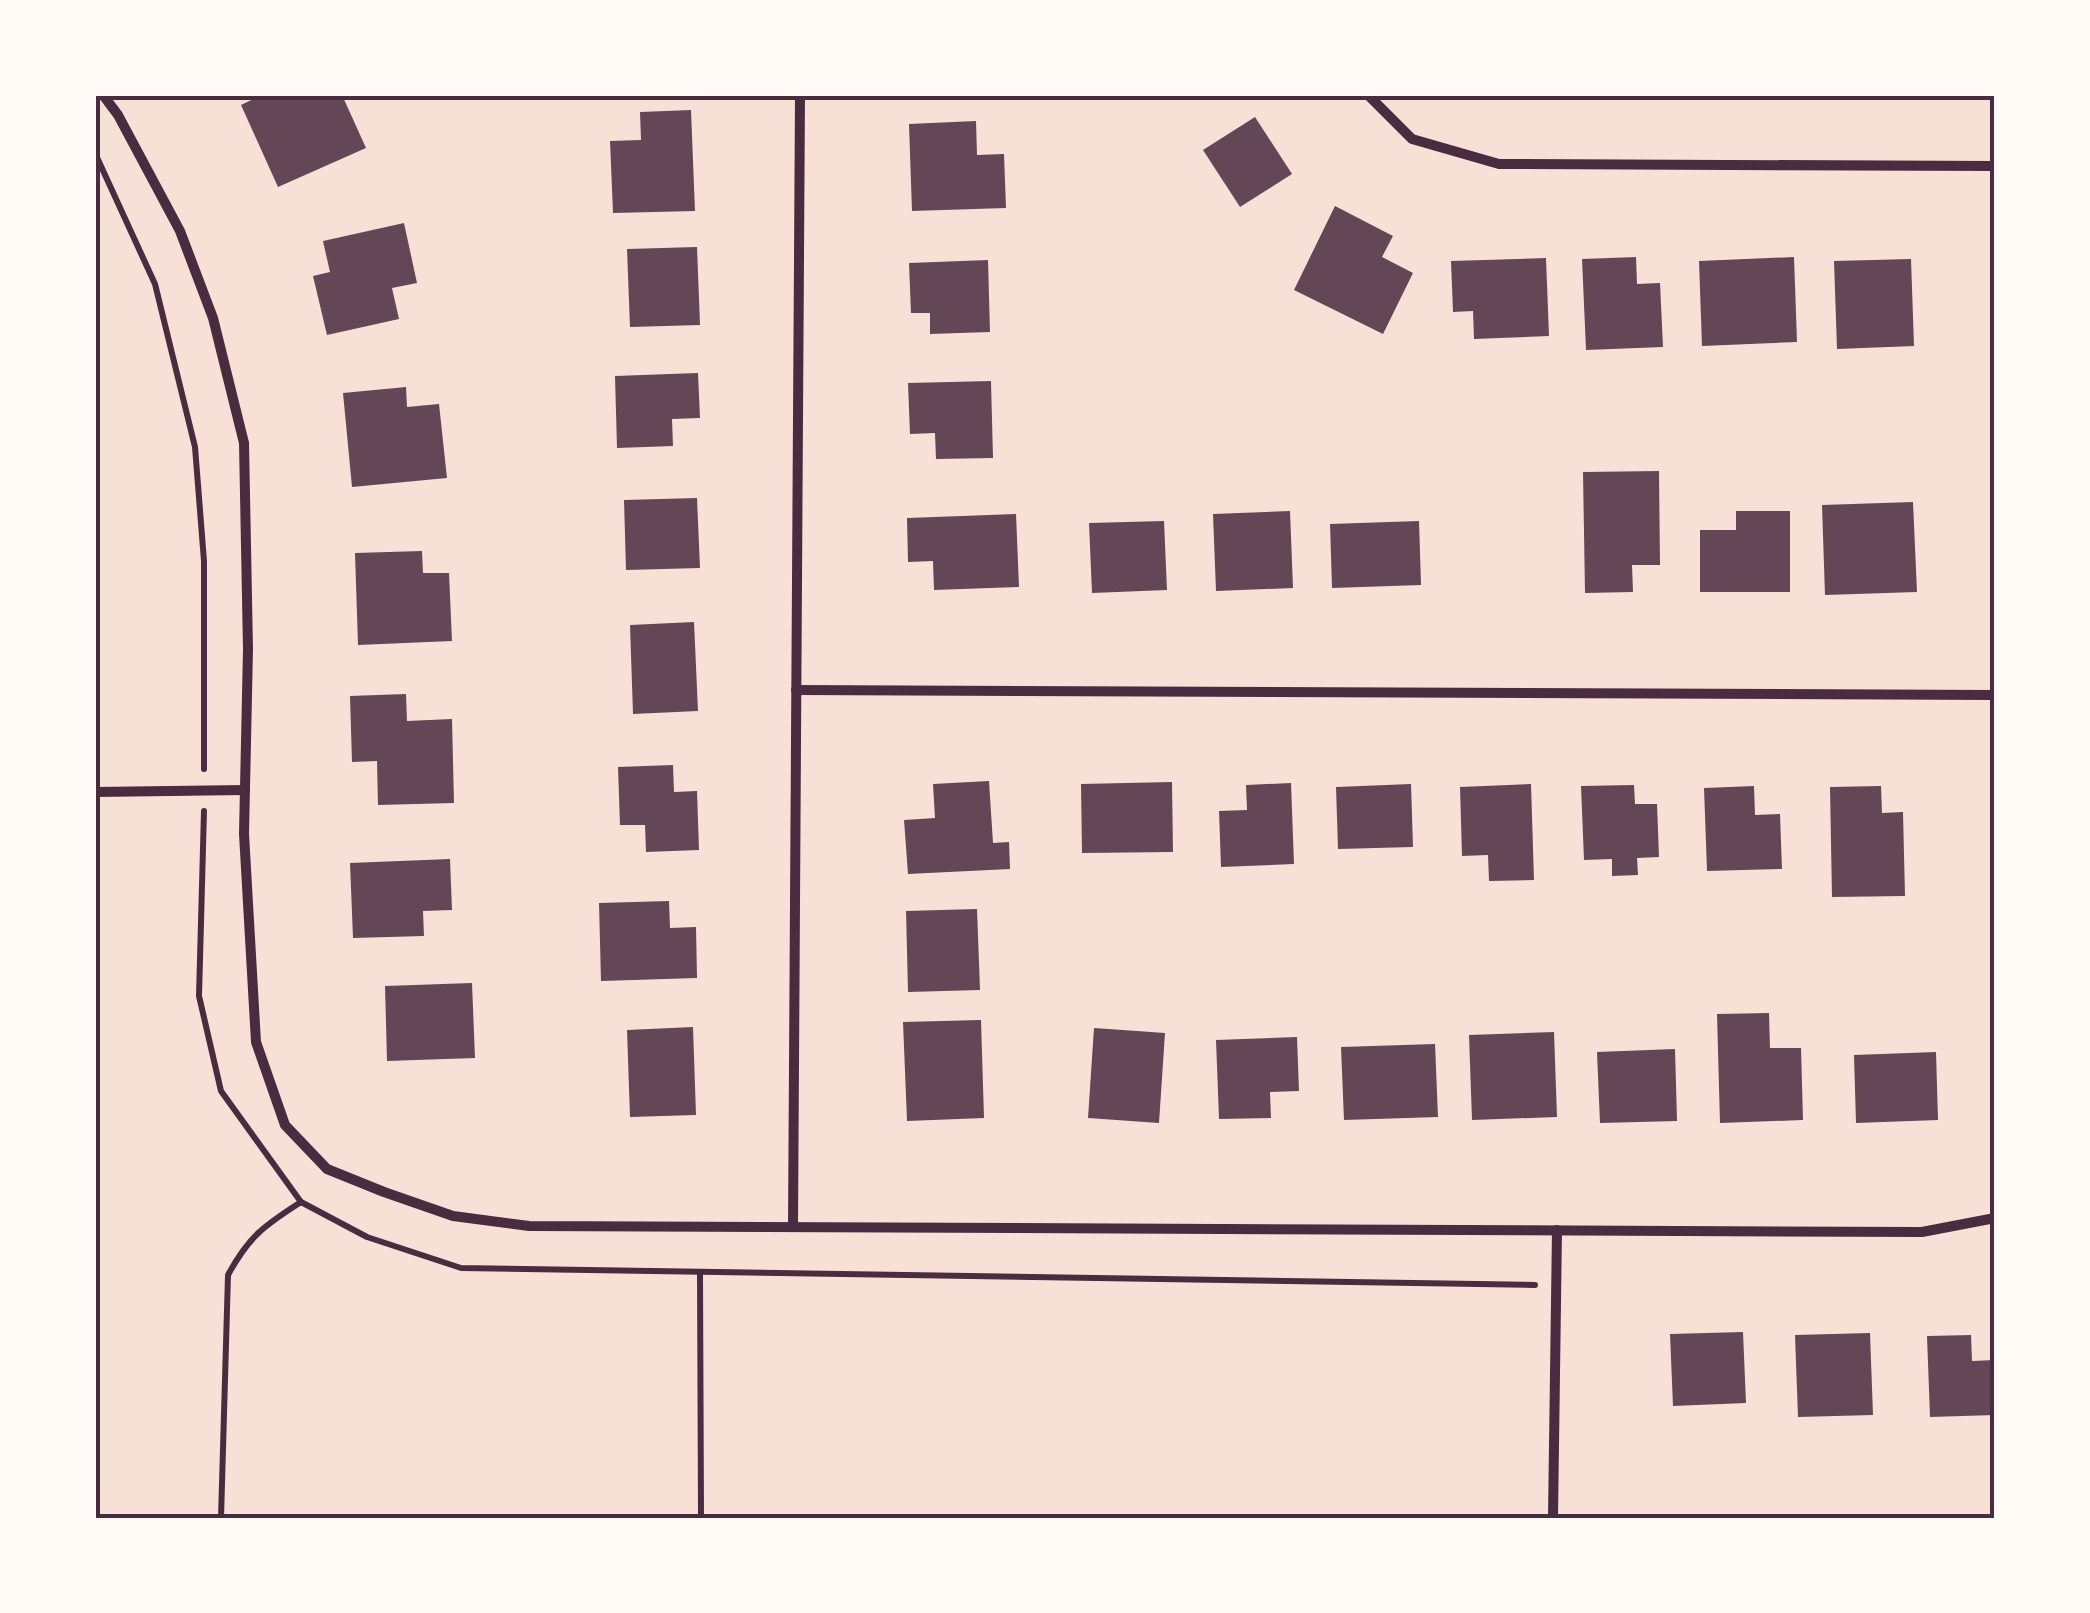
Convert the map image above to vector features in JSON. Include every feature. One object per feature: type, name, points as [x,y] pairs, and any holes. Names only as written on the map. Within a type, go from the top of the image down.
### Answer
[{"type":"street","points":[[103,95],[118,115],[180,232],[213,318],[244,443],[248,649],[244,834],[256,1042],[285,1125],[328,1169],[453,1216],[529,1226],[1922,1232],[1995,1218]]},
{"type":"street","points":[[793,1227],[800,95]]},
{"type":"street","points":[[1368,95],[1412,140],[1499,164],[1995,166]]},
{"type":"street","points":[[796,690],[1995,694]]},
{"type":"street","points":[[95,792],[246,790]]},
{"type":"street","points":[[1553,1518],[1556,1230]]},
{"type":"path","points":[[95,153],[154,284],[195,447],[204,561],[199,996],[221,1091],[301,1202],[367,1237],[461,1268],[1556,1286]]},
{"type":"path","points":[[221,1518],[228,1275],[244,1246],[268,1223],[301,1202]]},
{"type":"path","points":[[700,1272],[702,1518]]},
{"type":"building","points":[[262,95],[342,95],[366,148],[278,187],[241,105]]},
{"type":"building","points":[[691,110],[695,211],[613,213],[610,141],[641,140],[640,112]]},
{"type":"building","points":[[1255,117],[1292,174],[1240,207],[1203,150]]},
{"type":"building","points":[[976,121],[977,155],[1004,154],[1006,208],[912,211],[909,124]]},
{"type":"building","points":[[1335,206],[1393,236],[1382,257],[1413,273],[1383,334],[1294,290]]},
{"type":"building","points":[[404,223],[417,283],[392,288],[399,319],[327,335],[313,276],[330,272],[323,241]]},
{"type":"building","points":[[697,247],[700,325],[630,327],[627,249]]},
{"type":"building","points":[[1636,257],[1637,284],[1660,283],[1663,347],[1586,350],[1582,259]]},
{"type":"building","points":[[1794,257],[1797,342],[1702,346],[1699,261]]},
{"type":"building","points":[[1546,258],[1549,336],[1474,339],[1473,311],[1453,312],[1451,261]]},
{"type":"building","points":[[1911,259],[1914,346],[1837,349],[1834,261]]},
{"type":"building","points":[[988,260],[990,332],[930,334],[930,313],[911,313],[909,263]]},
{"type":"building","points":[[698,373],[700,418],[672,419],[673,446],[617,448],[615,376]]},
{"type":"building","points":[[991,381],[993,458],[936,459],[935,433],[910,434],[908,383]]},
{"type":"building","points":[[406,387],[407,407],[439,404],[447,478],[352,487],[343,393]]},
{"type":"building","points":[[1659,471],[1660,565],[1632,565],[1633,592],[1585,593],[1583,472]]},
{"type":"building","points":[[697,498],[700,568],[626,570],[624,500]]},
{"type":"building","points":[[1913,502],[1917,592],[1825,595],[1822,505]]},
{"type":"building","points":[[1290,511],[1293,588],[1216,591],[1213,514]]},
{"type":"building","points":[[1736,511],[1790,511],[1790,592],[1700,592],[1700,530],[1736,530]]},
{"type":"building","points":[[1016,514],[1019,587],[934,590],[933,561],[908,562],[907,518]]},
{"type":"building","points":[[1164,521],[1167,590],[1092,593],[1089,523]]},
{"type":"building","points":[[1419,521],[1421,585],[1332,588],[1330,524]]},
{"type":"building","points":[[422,551],[423,573],[449,573],[452,641],[358,645],[355,553]]},
{"type":"building","points":[[694,622],[698,711],[633,714],[630,625]]},
{"type":"building","points":[[406,694],[407,721],[452,719],[454,803],[378,805],[377,761],[352,762],[350,696]]},
{"type":"building","points":[[673,765],[674,792],[697,791],[699,850],[646,852],[645,825],[620,825],[618,767]]},
{"type":"building","points":[[989,781],[993,843],[1009,842],[1010,869],[908,874],[904,820],[935,818],[933,784]]},
{"type":"building","points":[[1172,782],[1173,852],[1082,853],[1081,784]]},
{"type":"building","points":[[1291,783],[1294,864],[1221,867],[1219,811],[1247,810],[1246,785]]},
{"type":"building","points":[[1411,784],[1413,847],[1338,849],[1336,787]]},
{"type":"building","points":[[1531,784],[1534,880],[1489,881],[1488,855],[1462,856],[1460,787]]},
{"type":"building","points":[[1634,785],[1635,804],[1657,804],[1659,857],[1637,858],[1638,875],[1612,876],[1612,859],[1584,860],[1581,786]]},
{"type":"building","points":[[1754,786],[1755,815],[1780,814],[1782,869],[1707,871],[1704,788]]},
{"type":"building","points":[[1881,786],[1882,813],[1903,812],[1905,896],[1832,897],[1830,787]]},
{"type":"building","points":[[450,859],[452,910],[423,911],[424,936],[353,938],[350,863]]},
{"type":"building","points":[[669,901],[670,928],[696,927],[697,978],[601,981],[599,903]]},
{"type":"building","points":[[977,909],[980,990],[908,992],[906,911]]},
{"type":"building","points":[[472,983],[475,1058],[387,1061],[385,986]]},
{"type":"building","points":[[1769,1013],[1770,1048],[1801,1048],[1803,1120],[1720,1123],[1717,1014]]},
{"type":"building","points":[[981,1020],[984,1118],[907,1121],[903,1022]]},
{"type":"building","points":[[693,1027],[696,1115],[630,1117],[627,1030]]},
{"type":"building","points":[[1094,1028],[1165,1033],[1159,1123],[1088,1118]]},
{"type":"building","points":[[1554,1032],[1557,1117],[1472,1120],[1469,1035]]},
{"type":"building","points":[[1297,1037],[1299,1091],[1270,1092],[1271,1118],[1219,1119],[1216,1040]]},
{"type":"building","points":[[1435,1044],[1438,1117],[1344,1120],[1341,1047]]},
{"type":"building","points":[[1675,1049],[1677,1121],[1600,1123],[1597,1052]]},
{"type":"building","points":[[1936,1052],[1938,1120],[1856,1123],[1854,1055]]},
{"type":"building","points":[[1743,1332],[1746,1403],[1673,1406],[1670,1334]]},
{"type":"building","points":[[1870,1333],[1873,1415],[1798,1417],[1795,1335]]},
{"type":"building","points":[[1971,1335],[1972,1361],[1995,1360],[1995,1415],[1930,1417],[1927,1336]]}]
